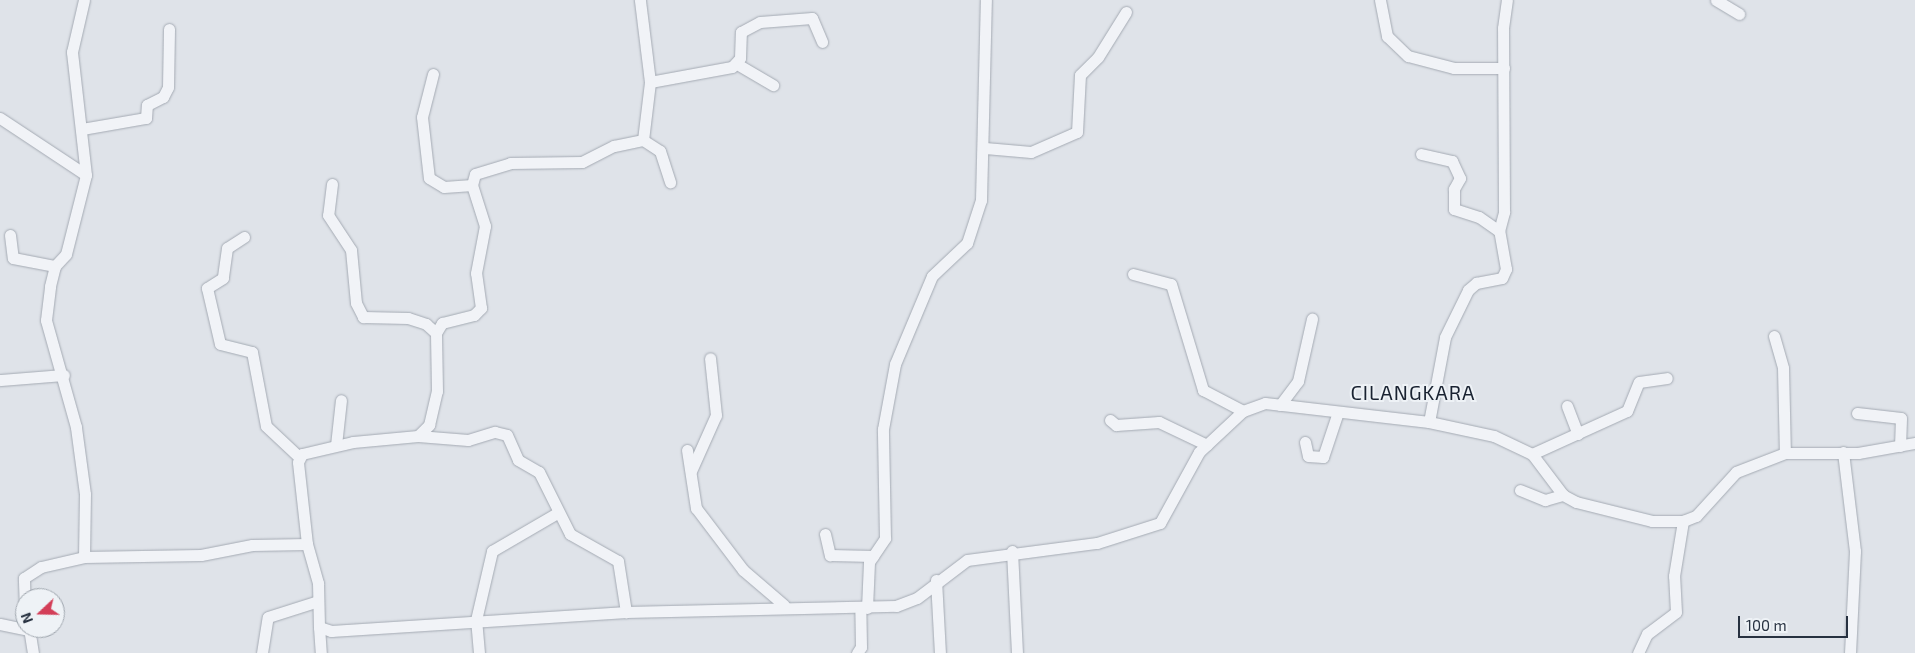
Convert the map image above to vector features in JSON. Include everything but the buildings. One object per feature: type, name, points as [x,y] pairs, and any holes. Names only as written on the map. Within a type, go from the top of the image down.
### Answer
[{"type":"street","points":[[84,0],[72,52],[86,175],[66,254],[55,266],[46,320],[64,375],[80,452],[84,557]]},
{"type":"street","points":[[640,0],[650,82],[643,140]]},
{"type":"street","points":[[857,653],[862,641],[863,608],[873,556],[885,538],[883,429],[895,364],[932,276],[971,235],[983,184],[986,0]]},
{"type":"street","points":[[1380,0],[1386,36],[1408,56],[1454,68],[1504,68]]},
{"type":"street","points":[[1429,422],[1445,337],[1468,290],[1504,275],[1499,231],[1504,212],[1504,68],[1508,0]]},
{"type":"street","points":[[1716,0],[1739,14]]},
{"type":"street","points":[[985,148],[1032,152],[1077,132],[1080,75],[1098,57],[1126,12]]},
{"type":"street","points":[[737,64],[741,32],[760,22],[812,18],[822,42]]},
{"type":"street","points":[[82,129],[146,118],[147,106],[163,97],[168,87],[169,29]]},
{"type":"street","points":[[650,82],[737,64],[773,85]]},
{"type":"street","points":[[433,74],[422,117],[429,178],[444,187],[472,186]]},
{"type":"street","points":[[0,118],[86,175]]},
{"type":"street","points":[[418,436],[434,414],[436,333],[442,323],[474,315],[481,308],[476,273],[485,226],[472,186],[475,174],[496,165],[582,162],[614,146],[643,140],[660,151],[670,182]]},
{"type":"street","points":[[1421,154],[1452,161],[1460,178],[1454,190],[1454,209],[1479,217],[1499,231]]},
{"type":"street","points":[[332,184],[328,215],[351,250],[358,311],[368,320],[414,319],[436,333]]},
{"type":"street","points":[[10,235],[12,258],[55,266]]},
{"type":"street","points":[[244,237],[227,248],[223,278],[207,288],[220,344],[252,352],[266,426],[299,457],[307,544],[313,556],[321,653]]},
{"type":"street","points":[[1133,274],[1171,284],[1203,390],[1243,411]]},
{"type":"street","points":[[1280,405],[1298,381],[1312,319]]},
{"type":"street","points":[[1774,336],[1783,368],[1785,453]]},
{"type":"street","points":[[690,473],[716,415],[710,358]]},
{"type":"street","points":[[0,380],[64,375]]},
{"type":"street","points":[[1532,454],[1627,411],[1639,382],[1667,378]]},
{"type":"street","points":[[336,445],[341,400]]},
{"type":"street","points":[[319,627],[342,631],[476,620],[626,612],[784,605],[863,608],[911,602],[936,580],[967,560],[1012,551],[1096,543],[1160,523],[1183,478],[1207,445],[1243,411],[1265,403],[1429,422],[1481,432],[1532,454],[1563,495],[1626,517],[1683,522],[1702,510],[1736,472],[1785,453],[1843,452],[1915,443]]},
{"type":"street","points":[[1567,406],[1578,434]]},
{"type":"street","points":[[1305,442],[1308,456],[1323,457],[1338,412]]},
{"type":"street","points":[[1857,413],[1900,418],[1900,446]]},
{"type":"street","points":[[1110,420],[1116,425],[1160,422],[1207,445]]},
{"type":"street","points":[[299,457],[336,445],[418,436],[468,440],[501,431],[512,439],[518,460],[539,472],[556,514],[576,540],[618,561],[626,612]]},
{"type":"street","points":[[687,450],[696,508],[744,570],[784,605]]},
{"type":"street","points":[[1843,452],[1854,551],[1850,653]]},
{"type":"street","points":[[1520,490],[1545,500],[1563,495]]},
{"type":"street","points":[[479,653],[476,620],[492,551],[545,523],[556,514]]},
{"type":"street","points":[[1638,653],[1647,634],[1676,612],[1674,576],[1683,522]]},
{"type":"street","points":[[825,534],[830,555],[873,556]]},
{"type":"street","points":[[23,588],[31,572],[84,557],[201,555],[252,545],[307,544]]},
{"type":"street","points":[[1012,551],[1017,653]]},
{"type":"street","points":[[936,580],[940,653]]},
{"type":"street","points":[[262,653],[268,617],[318,601]]},
{"type":"street","points":[[0,624],[15,627]]},
{"type":"street","points":[[30,638],[33,653]]},
{"type":"district","name":"CILANGKARA","points":[[1413,392]]}]
